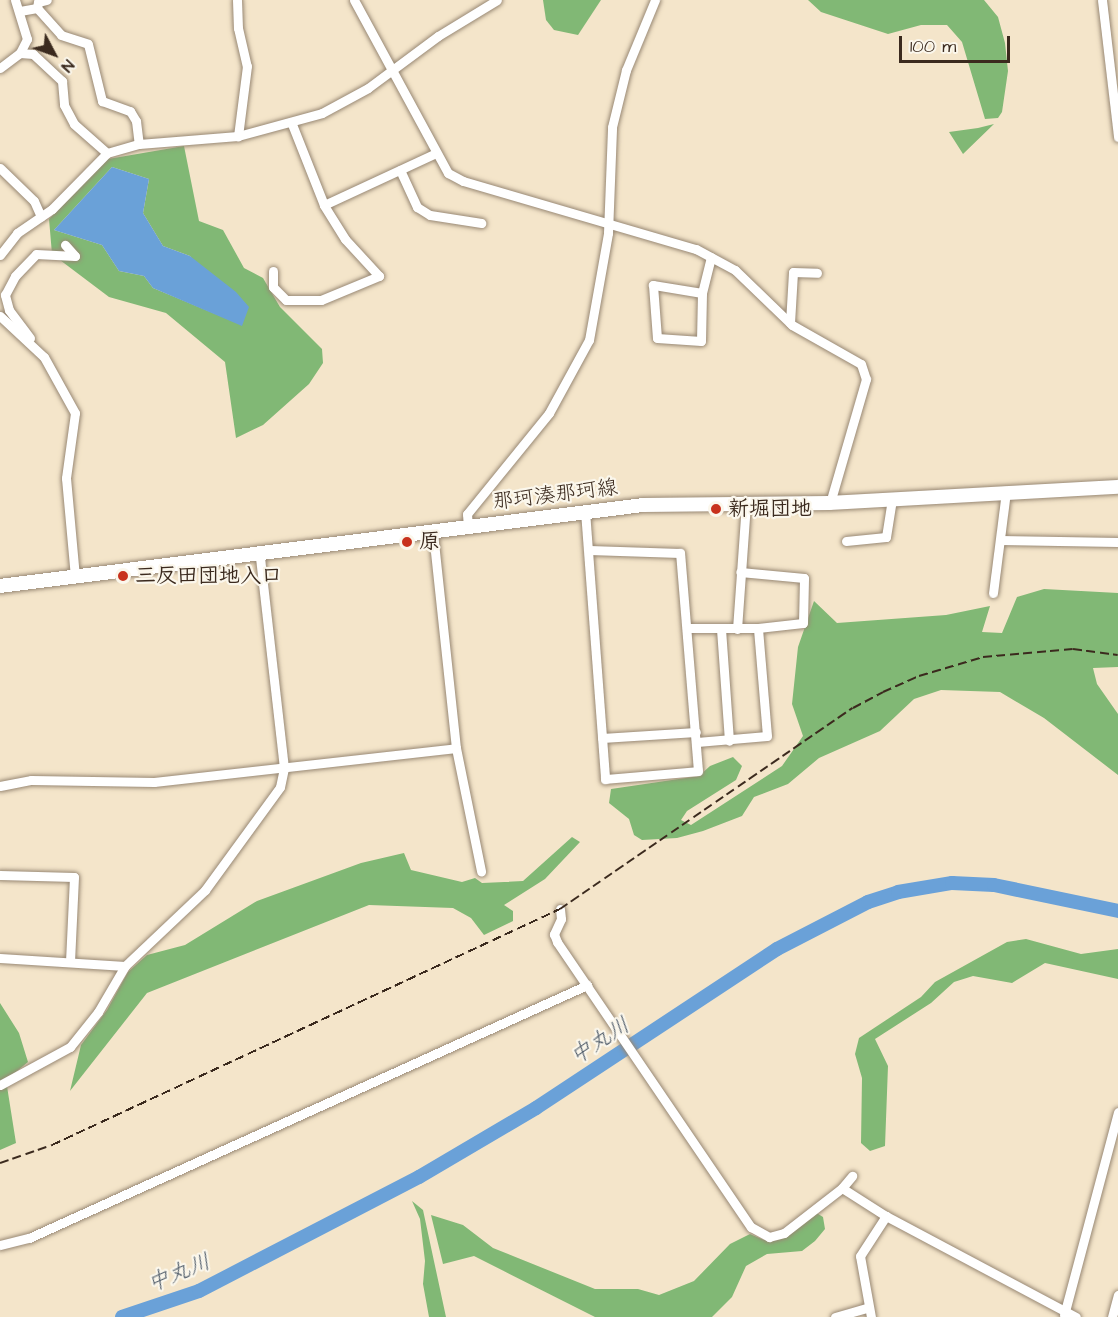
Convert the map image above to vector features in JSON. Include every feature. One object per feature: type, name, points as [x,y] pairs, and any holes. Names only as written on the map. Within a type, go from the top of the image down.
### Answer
[{"type":"main road","name":"那珂湊那珂線","points":[[0,586],[260,556],[585,511],[746,502],[830,503],[1006,491],[1118,487]]},
{"type":"street","points":[[0,68],[20,53],[27,39],[15,0]]},
{"type":"street","points":[[237,0],[238,28],[247,66],[238,136]]},
{"type":"street","points":[[354,0],[444,170],[463,181],[609,222],[711,257],[735,270],[790,323],[861,364],[865,370],[830,503]]},
{"type":"street","points":[[0,255],[17,233],[41,217],[107,153],[139,144],[238,136],[292,124],[322,113],[368,88],[391,69],[495,0]]},
{"type":"street","points":[[468,528],[467,514],[533,435],[583,355],[596,311],[609,222],[610,144],[617,100],[655,0]]},
{"type":"street","points":[[1102,0],[1118,137]]},
{"type":"street","points":[[20,11],[39,3],[61,35],[88,44],[102,101],[133,115],[139,144]]},
{"type":"street","points":[[20,53],[33,54],[58,75],[64,89],[68,117],[107,153]]},
{"type":"street","points":[[273,271],[273,287],[286,300],[321,300],[379,276],[345,239],[324,205],[292,124]]},
{"type":"street","points":[[324,205],[436,153]]},
{"type":"street","points":[[0,168],[34,201],[41,217]]},
{"type":"street","points":[[400,170],[417,207],[430,215],[481,223]]},
{"type":"street","points":[[32,347],[30,338],[9,310],[5,295],[21,268],[36,254],[75,256],[65,245]]},
{"type":"street","points":[[702,293],[653,285],[657,338],[701,341],[702,293],[711,257]]},
{"type":"street","points":[[790,323],[793,272],[817,273]]},
{"type":"street","points":[[0,316],[32,347],[61,381],[75,413],[66,478],[75,577]]},
{"type":"street","points":[[993,593],[1006,491]]},
{"type":"street","points":[[846,541],[886,537],[892,499]]},
{"type":"street","points":[[737,629],[746,502]]},
{"type":"street","points":[[585,511],[605,779],[698,771],[680,553],[589,550]]},
{"type":"street","points":[[433,533],[456,748],[481,871]]},
{"type":"street","points":[[1000,540],[1118,542]]},
{"type":"street","points":[[0,1085],[70,1047],[98,1012],[125,966],[205,890],[280,787],[284,768],[260,556]]},
{"type":"street","points":[[687,628],[758,628],[803,622],[804,578],[740,572]]},
{"type":"street","points":[[602,738],[696,737],[729,741],[767,736],[758,628]]},
{"type":"street","points":[[721,629],[729,741]]},
{"type":"street","points":[[0,786],[31,780],[154,782],[456,748]]},
{"type":"street","points":[[0,874],[74,877],[70,961]]},
{"type":"street","points":[[560,909],[561,919],[554,934],[751,1227],[769,1237],[776,1237],[842,1188],[852,1176]]},
{"type":"street","points":[[0,958],[125,966]]},
{"type":"street","points":[[0,1245],[29,1238],[587,986]]},
{"type":"street","points":[[1065,1314],[1118,1112]]},
{"type":"street","points":[[842,1188],[886,1216],[1065,1314],[1076,1317]]},
{"type":"street","points":[[836,1317],[870,1312],[860,1256],[886,1216]]},
{"type":"street","points":[[1112,1317],[1118,1295]]},
{"type":"green space","points":[[543,0],[601,0],[578,35],[554,30],[546,20]]},
{"type":"green space","points":[[808,0],[984,0],[998,17],[1005,43],[1008,71],[1002,112],[998,118],[985,119],[962,42],[947,25],[921,25],[888,34],[821,12]]},
{"type":"green space","points":[[994,124],[963,154],[949,132],[978,128]]},
{"type":"green space","points":[[184,146],[199,221],[223,230],[244,268],[263,278],[280,307],[322,349],[323,363],[309,384],[263,425],[236,438],[225,362],[166,313],[109,297],[52,254],[49,219],[108,159]],"holes":[[[112,167],[149,179],[143,213],[163,246],[190,256],[242,325],[153,288],[144,276],[119,271],[102,245],[54,230]]]},
{"type":"green space","points":[[1044,589],[1118,593],[1118,667],[1093,668],[1097,684],[1118,714],[1118,775],[1044,718],[1000,692],[941,690],[914,699],[880,731],[819,758],[788,784],[754,797],[742,816],[703,831],[677,838],[642,840],[634,835],[629,819],[609,803],[611,789],[699,776],[710,766],[733,757],[742,766],[736,780],[687,811],[681,820],[691,825],[782,766],[803,736],[792,704],[798,647],[814,601],[837,623],[946,615],[990,606],[982,632],[1002,633],[1017,597]]},
{"type":"green space","points":[[572,837],[580,842],[545,879],[504,905],[513,911],[513,921],[484,935],[471,918],[453,908],[369,905],[147,993],[70,1091],[81,1045],[107,1010],[128,972],[147,955],[185,945],[257,901],[361,863],[404,853],[411,870],[462,882],[475,878],[482,883],[523,881]]},
{"type":"green space","points":[[1026,939],[1081,954],[1118,949],[1118,979],[1045,963],[1012,983],[973,976],[954,982],[931,1003],[875,1039],[888,1066],[885,1146],[870,1151],[861,1143],[862,1078],[855,1054],[859,1038],[921,997],[935,982],[1007,942]]},
{"type":"green space","points":[[0,1003],[19,1033],[28,1062],[6,1080],[16,1143],[0,1150]]},
{"type":"green space","points":[[412,1201],[423,1210],[446,1317],[429,1317],[423,1284],[425,1261],[420,1219]]},
{"type":"green space","points":[[815,1212],[823,1217],[825,1229],[815,1241],[802,1251],[767,1254],[746,1266],[732,1297],[712,1317],[595,1317],[474,1256],[443,1264],[431,1215],[463,1225],[493,1248],[595,1289],[638,1289],[659,1295],[694,1281],[730,1244],[750,1234],[764,1240],[779,1239]]},
{"type":"water","points":[[112,167],[149,179],[143,213],[163,246],[190,256],[236,292],[249,307],[242,326],[153,288],[144,276],[119,271],[102,245],[54,230]]},
{"type":"waterway","name":"中丸川","points":[[122,1317],[199,1291],[419,1177],[536,1108],[777,949],[868,902],[898,892],[952,883],[994,885],[1118,911]]},
{"type":"railway","points":[[0,1163],[52,1145],[560,909],[853,708],[883,692],[919,676],[983,657],[1073,649],[1118,655]]},
{"type":"place","name":"新堀団地","points":[[716,509]]},
{"type":"place","name":"原","points":[[407,542]]},
{"type":"place","name":"三反田団地入口","points":[[123,576]]}]
